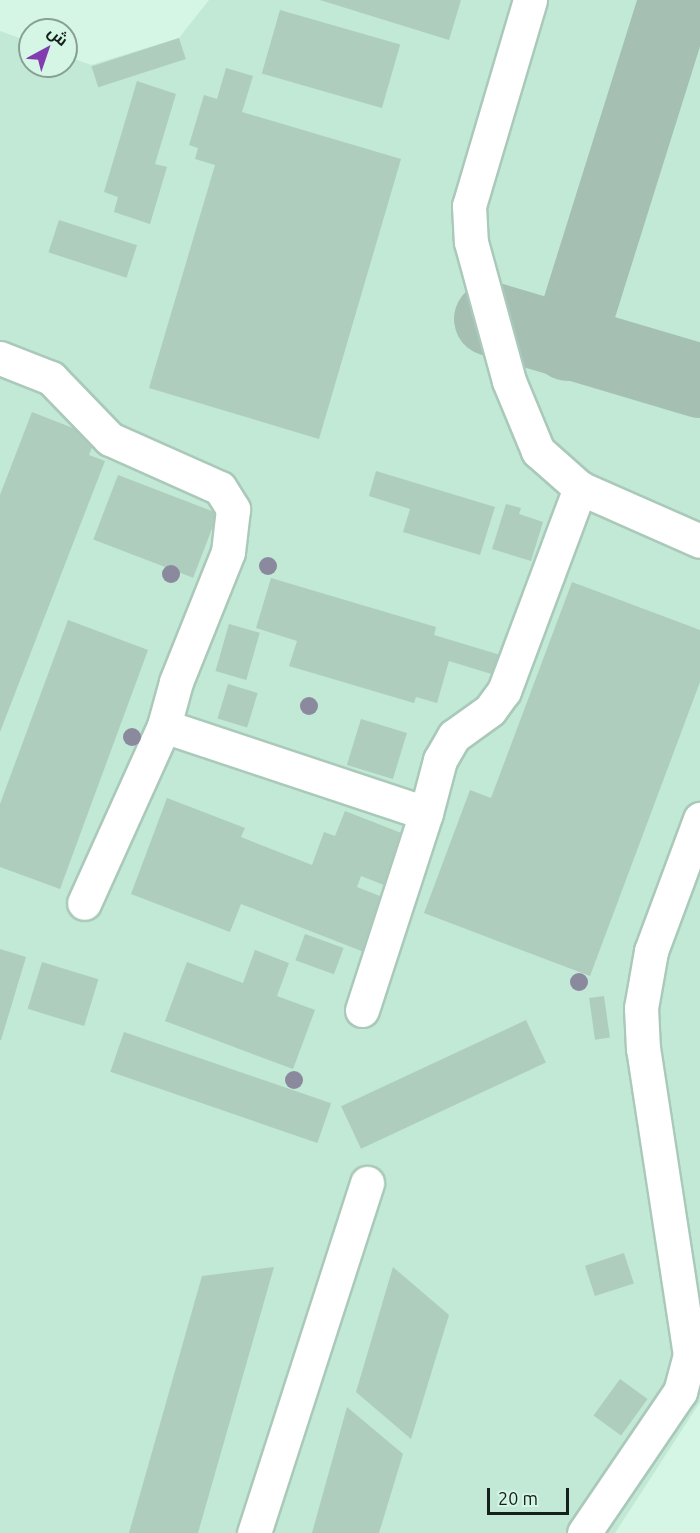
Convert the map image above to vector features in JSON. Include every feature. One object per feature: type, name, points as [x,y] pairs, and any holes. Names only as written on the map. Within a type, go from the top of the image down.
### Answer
[{"type":"lane","points":[[530,0],[470,206],[471,242],[525,425],[538,451],[580,488],[700,541]]},
{"type":"lane","points":[[0,358],[40,372],[64,387],[110,440],[220,488],[230,501],[233,517],[228,552],[176,682],[164,726],[84,903]]},
{"type":"lane","points":[[362,1010],[446,747],[466,725],[490,710],[504,692],[580,488]]},
{"type":"lane","points":[[164,726],[426,813]]},
{"type":"lane","points":[[584,1533],[680,1392],[690,1355],[643,1049],[642,1008],[653,943],[700,819]]},
{"type":"lane","points":[[254,1533],[367,1183]]},
{"type":"shaded area","points":[[209,0],[700,0],[700,1402],[615,1533],[0,1533],[0,31],[18,38],[18,78],[78,78],[78,60],[91,65],[179,38]]},
{"type":"building","points":[[320,0],[461,0],[449,40]]},
{"type":"building","points":[[280,10],[400,44],[382,108],[262,73]]},
{"type":"building","points":[[179,38],[186,59],[98,87],[92,66]]},
{"type":"building","points":[[226,68],[253,76],[242,112],[401,159],[319,439],[149,388],[215,165],[195,159],[198,148],[189,145],[204,95],[217,99]]},
{"type":"building","points":[[137,81],[176,94],[155,164],[167,167],[150,224],[114,212],[118,197],[104,192]]},
{"type":"building","points":[[59,220],[137,245],[126,278],[48,252]]},
{"type":"building","points":[[32,412],[96,437],[89,455],[105,461],[0,732],[0,495]]},
{"type":"building","points":[[376,471],[495,507],[480,555],[403,532],[410,509],[369,496]]},
{"type":"building","points":[[118,475],[218,513],[193,578],[93,539]]},
{"type":"building","points":[[506,504],[521,508],[519,514],[543,522],[531,561],[492,549]]},
{"type":"building","points":[[271,578],[436,627],[434,635],[507,657],[501,677],[449,661],[437,703],[416,697],[414,703],[289,666],[297,641],[256,628]]},
{"type":"building","points":[[572,582],[700,630],[700,682],[590,976],[424,913],[470,790],[491,798]]},
{"type":"building","points":[[68,620],[148,650],[60,889],[0,867],[0,804]]},
{"type":"building","points":[[229,624],[260,633],[246,680],[215,671]]},
{"type":"building","points":[[228,684],[258,693],[247,727],[217,718]]},
{"type":"building","points":[[361,719],[407,733],[393,779],[347,765]]},
{"type":"building","points":[[167,798],[245,828],[241,837],[312,865],[324,832],[335,836],[345,811],[409,836],[389,887],[361,876],[357,887],[385,898],[364,952],[241,904],[230,932],[131,894]]},
{"type":"building","points":[[305,934],[344,948],[334,974],[295,960]]},
{"type":"building","points":[[0,949],[26,957],[1,1040],[0,1040]]},
{"type":"building","points":[[255,950],[289,963],[277,996],[315,1010],[293,1069],[165,1021],[187,962],[243,983]]},
{"type":"building","points":[[42,962],[98,979],[84,1026],[28,1009]]},
{"type":"building","points":[[604,996],[610,1038],[595,1040],[589,998]]},
{"type":"building","points":[[526,1020],[546,1063],[361,1149],[341,1106]]},
{"type":"building","points":[[124,1032],[331,1103],[317,1143],[110,1072]]},
{"type":"building","points":[[624,1253],[634,1283],[595,1296],[585,1266]]},
{"type":"building","points":[[274,1267],[198,1533],[129,1533],[202,1276]]},
{"type":"building","points":[[393,1267],[449,1315],[411,1439],[356,1392]]},
{"type":"building","points":[[620,1379],[648,1399],[621,1435],[594,1415]]},
{"type":"building","points":[[347,1407],[403,1454],[379,1533],[312,1533]]},
{"type":"taxiway","points":[[568,344],[676,0]]},
{"type":"taxiway","points":[[491,319],[700,381]]}]
